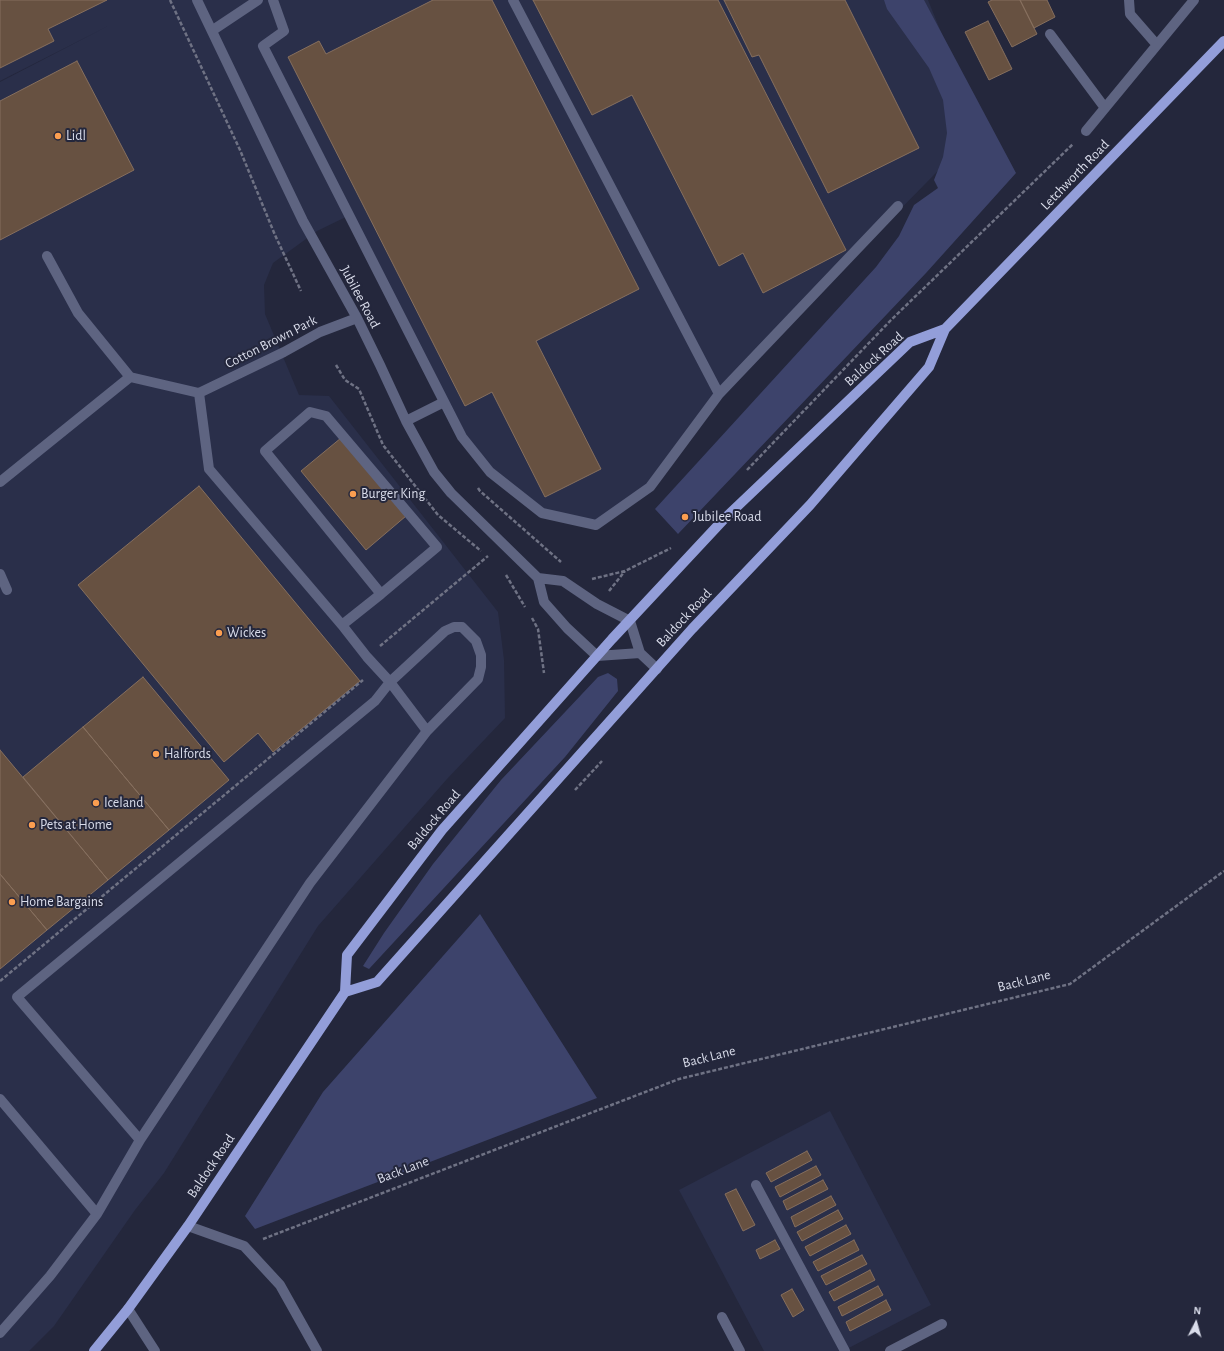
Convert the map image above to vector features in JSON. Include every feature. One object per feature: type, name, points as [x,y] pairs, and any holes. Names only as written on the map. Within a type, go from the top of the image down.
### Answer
[{"type":"main road","name":"Letchworth Road","points":[[945,329],[1224,41]]},
{"type":"main road","name":"Baldock Road","points":[[94,1351],[128,1309],[188,1226],[345,992],[347,955],[442,830],[597,656],[724,519],[910,342],[945,329]]},
{"type":"main road","name":"Baldock Road","points":[[345,992],[377,982],[692,629],[810,505],[929,367],[945,329]]},
{"type":"street","name":"Jubilee Road","points":[[197,0],[213,30],[303,221],[357,318],[406,421],[434,472],[451,493],[538,578]]},
{"type":"street","points":[[213,30],[258,0]]},
{"type":"street","points":[[272,0],[284,31],[264,46],[462,438],[490,472],[542,513],[596,525],[650,487],[719,394],[898,206]]},
{"type":"street","points":[[513,0],[719,394]]},
{"type":"street","points":[[1129,0],[1130,14],[1157,45]]},
{"type":"street","name":"Letchworth Road","points":[[1086,131],[1194,0]]},
{"type":"street","points":[[1050,34],[1104,108]]},
{"type":"street","points":[[47,256],[78,313],[130,377],[199,393],[209,469],[342,625],[367,657],[390,682],[427,731]]},
{"type":"street","name":"Cotton Brown Park","points":[[199,393],[284,352],[320,332],[357,318]]},
{"type":"street","points":[[0,482],[130,377]]},
{"type":"street","points":[[406,421],[444,402]]},
{"type":"street","points":[[342,625],[381,594],[437,547],[326,416],[310,412],[265,451],[381,594]]},
{"type":"street","points":[[0,574],[7,590]]},
{"type":"street","points":[[640,653],[597,656],[567,628],[544,602],[538,578],[563,581],[598,604],[630,621],[640,653],[657,669]]},
{"type":"street","points":[[0,1332],[50,1276],[97,1214],[140,1140],[310,882],[427,731],[478,679],[481,667],[481,655],[476,641],[462,627],[454,627],[445,631],[390,682],[375,701],[17,997],[140,1140]]},
{"type":"street","points":[[0,1099],[97,1214]]},
{"type":"street","points":[[756,1185],[845,1351]]},
{"type":"street","points":[[188,1226],[244,1246],[280,1285],[317,1351]]},
{"type":"street","points":[[128,1309],[155,1351]]},
{"type":"street","points":[[722,1317],[740,1351]]},
{"type":"street","points":[[890,1351],[942,1324]]},
{"type":"path","points":[[170,0],[240,150],[275,235],[301,291]]},
{"type":"path","points":[[746,471],[891,320],[1086,131]]},
{"type":"path","points":[[625,571],[672,547]]},
{"type":"path","points":[[0,981],[366,676],[357,664],[488,556]]},
{"type":"path","points":[[506,574],[526,608]]},
{"type":"path","points":[[530,615],[538,628],[544,673]]},
{"type":"path","points":[[570,796],[602,761]]},
{"type":"path","name":"Back Lane","points":[[244,1246],[679,1079],[1070,984],[1224,871]]},
{"type":"shaded area","points":[[0,0],[928,0],[980,128],[719,394],[650,487],[596,525],[542,513],[490,472],[462,438],[350,215],[317,231],[273,263],[264,285],[265,314],[299,395],[329,396],[498,612],[504,660],[505,718],[447,779],[318,926],[164,1173],[135,1210],[54,1326],[29,1351],[0,1351],[0,82],[110,25],[0,81]]},
{"type":"shaded area","points":[[884,0],[924,0],[1016,173],[926,273],[678,534],[655,509],[876,267],[899,236],[914,205],[938,188],[934,180],[943,157],[947,133],[943,100],[929,68],[887,9]]},
{"type":"shaded area","points":[[608,673],[617,679],[618,691],[565,757],[369,969],[363,966],[384,933],[433,864],[501,780],[598,677]]},
{"type":"shaded area","points":[[480,914],[597,1098],[255,1229],[245,1216],[323,1092]]},
{"type":"shaded area","points":[[830,1111],[931,1305],[843,1351],[764,1351],[679,1190]]},
{"type":"building","points":[[0,0],[107,0],[48,29],[54,41],[0,68]]},
{"type":"building","points":[[433,0],[492,0],[639,289],[536,341],[601,469],[545,497],[492,392],[465,406],[288,57],[319,41],[326,54]]},
{"type":"building","points":[[533,0],[718,0],[846,250],[763,293],[743,253],[719,266],[632,95],[592,115]]},
{"type":"building","points":[[724,0],[845,0],[919,148],[828,193],[759,55],[752,57]]},
{"type":"building","points":[[992,0],[1020,0],[1037,34],[1012,47],[988,2]]},
{"type":"building","points":[[1020,0],[1047,0],[1055,17],[1034,28]]},
{"type":"building","points":[[988,21],[1012,69],[989,80],[965,32]]},
{"type":"building","name":"Lidl","points":[[77,61],[134,170],[0,240],[0,101]]},
{"type":"building","name":"Burger King","points":[[341,438],[406,516],[366,550],[301,471]]},
{"type":"building","name":"Wickes","points":[[199,486],[360,681],[273,752],[258,733],[224,762],[78,585]]},
{"type":"building","name":"Halfords","points":[[143,677],[229,780],[169,830],[83,727]]},
{"type":"building","name":"Iceland","points":[[83,727],[169,830],[108,880],[23,777]]},
{"type":"building","name":"Pets at Home","points":[[0,750],[108,880],[47,930],[0,874]]},
{"type":"building","name":"Home Bargains","points":[[0,874],[47,930],[0,969]]},
{"type":"building","points":[[807,1151],[812,1160],[771,1182],[766,1173]]},
{"type":"building","points":[[816,1166],[821,1175],[780,1197],[775,1187]]},
{"type":"building","points":[[823,1180],[828,1189],[787,1210],[783,1201]]},
{"type":"building","points":[[736,1189],[755,1225],[743,1231],[725,1194]]},
{"type":"building","points":[[831,1196],[836,1205],[795,1227],[791,1217]]},
{"type":"building","points":[[838,1210],[843,1219],[802,1241],[797,1232]]},
{"type":"building","points":[[846,1225],[851,1234],[810,1256],[805,1247]]},
{"type":"building","points":[[775,1240],[780,1249],[760,1259],[756,1250]]},
{"type":"building","points":[[854,1240],[859,1250],[818,1271],[813,1262]]},
{"type":"building","points":[[862,1255],[867,1264],[826,1285],[821,1276]]},
{"type":"building","points":[[870,1270],[875,1280],[834,1301],[829,1292]]},
{"type":"building","points":[[878,1286],[883,1295],[842,1316],[838,1307]]},
{"type":"building","points":[[792,1289],[804,1310],[793,1317],[781,1295]]},
{"type":"building","points":[[886,1300],[891,1310],[850,1331],[846,1322]]},
{"type":"place","name":"Lidl","points":[[58,136]]},
{"type":"place","name":"Burger King","points":[[353,494]]},
{"type":"place","name":"Jubilee Road","points":[[685,517]]},
{"type":"place","name":"Wickes","points":[[219,633]]},
{"type":"place","name":"Halfords","points":[[156,754]]},
{"type":"place","name":"Iceland","points":[[96,803]]},
{"type":"place","name":"Pets at Home","points":[[32,825]]},
{"type":"place","name":"Home Bargains","points":[[12,902]]}]
